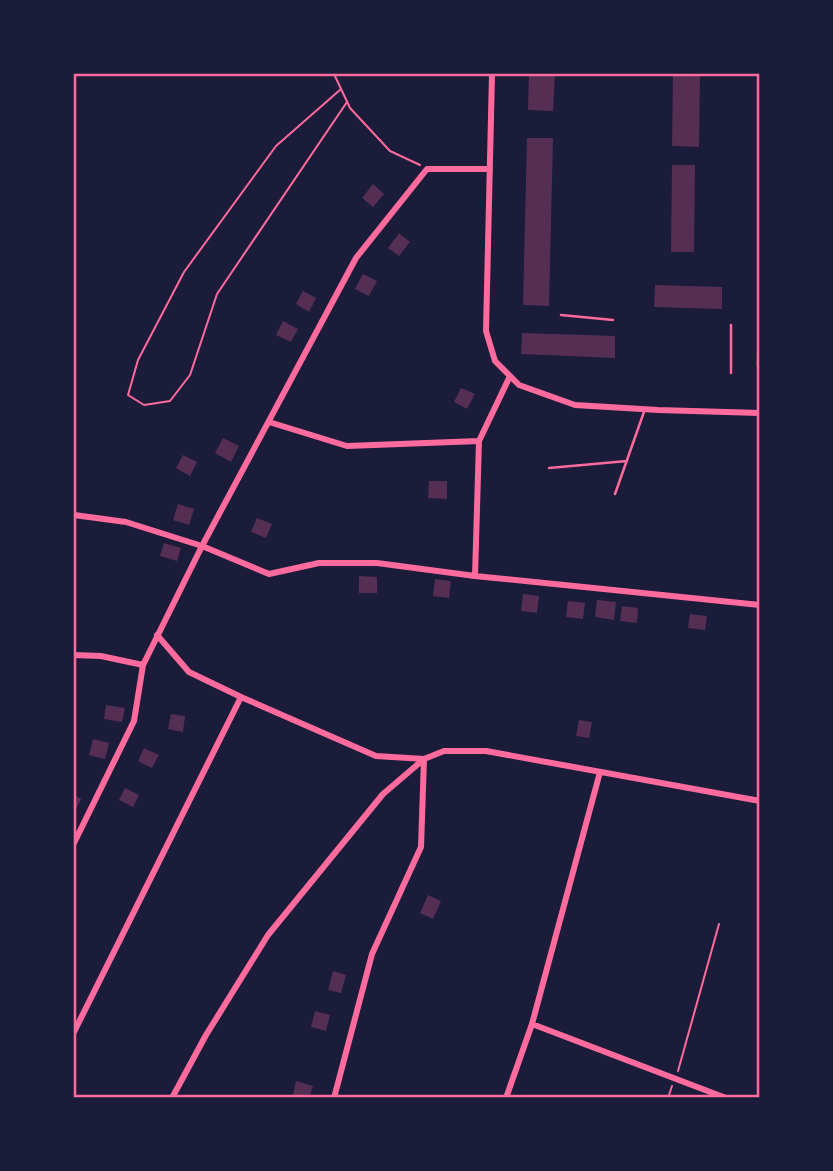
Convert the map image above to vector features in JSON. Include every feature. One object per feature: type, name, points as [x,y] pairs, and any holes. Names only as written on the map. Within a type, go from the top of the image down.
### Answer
[{"type":"street","points":[[492,74],[486,331],[495,361],[519,385],[575,405],[645,410],[760,412]]},
{"type":"street","points":[[74,843],[134,721],[143,665],[157,635],[356,258],[427,169],[490,169]]},
{"type":"street","points":[[475,576],[479,441],[510,376]]},
{"type":"street","points":[[269,422],[346,446],[479,441]]},
{"type":"street","points":[[74,515],[127,522],[202,546],[269,574],[319,563],[377,562],[475,576],[760,605]]},
{"type":"street","points":[[157,635],[189,672],[241,697],[376,756],[424,759]]},
{"type":"street","points":[[74,656],[102,656],[143,665]]},
{"type":"street","points":[[74,1032],[241,697]]},
{"type":"street","points":[[172,1097],[206,1035],[268,935],[383,794],[424,759],[444,751],[486,751],[760,802]]},
{"type":"street","points":[[334,1097],[372,954],[421,847],[424,759]]},
{"type":"street","points":[[506,1097],[533,1024],[600,772]]},
{"type":"street","points":[[533,1024],[726,1097]]},
{"type":"lane","points":[[561,315],[613,320]]},
{"type":"lane","points":[[731,325],[731,373]]},
{"type":"lane","points":[[615,494],[645,410]]},
{"type":"lane","points":[[550,468],[627,461]]},
{"type":"path","points":[[334,74],[350,108],[390,151],[427,169]]},
{"type":"path","points":[[341,89],[276,146],[184,272],[138,359],[128,394],[144,405],[170,401],[190,375],[217,294],[347,102]]},
{"type":"path","points":[[668,1097],[676,1078],[719,924]]},
{"type":"building","points":[[529,74],[555,74],[553,111],[528,110]]},
{"type":"building","points":[[673,74],[700,74],[699,147],[672,146]]},
{"type":"building","points":[[527,138],[553,138],[549,306],[523,305]]},
{"type":"building","points":[[672,165],[695,165],[694,252],[671,252]]},
{"type":"building","points":[[373,184],[384,194],[373,207],[362,198]]},
{"type":"building","points":[[399,233],[410,242],[399,256],[388,248]]},
{"type":"building","points":[[363,274],[377,281],[369,296],[355,289]]},
{"type":"building","points":[[655,285],[722,287],[722,309],[654,307]]},
{"type":"building","points":[[303,291],[316,298],[309,312],[296,304]]},
{"type":"building","points":[[283,321],[298,329],[291,342],[276,335]]},
{"type":"building","points":[[522,333],[615,336],[615,358],[521,354]]},
{"type":"building","points":[[757,348],[760,348],[760,367],[756,366]]},
{"type":"building","points":[[461,388],[475,394],[467,409],[454,402]]},
{"type":"building","points":[[223,438],[239,446],[231,462],[215,453]]},
{"type":"building","points":[[183,455],[197,462],[190,476],[176,468]]},
{"type":"building","points":[[429,481],[447,481],[447,499],[428,498]]},
{"type":"building","points":[[178,504],[194,509],[189,525],[173,520]]},
{"type":"building","points":[[257,518],[272,524],[266,538],[251,532]]},
{"type":"building","points":[[164,543],[181,548],[177,561],[160,556]]},
{"type":"building","points":[[359,576],[377,577],[377,593],[359,593]]},
{"type":"building","points":[[435,579],[451,581],[449,598],[433,596]]},
{"type":"building","points":[[523,594],[539,596],[537,613],[521,611]]},
{"type":"building","points":[[597,600],[616,602],[614,620],[595,617]]},
{"type":"building","points":[[568,601],[585,603],[583,619],[566,617]]},
{"type":"building","points":[[622,606],[638,608],[637,623],[620,621]]},
{"type":"building","points":[[690,614],[707,616],[705,630],[688,628]]},
{"type":"building","points":[[106,705],[125,708],[122,722],[104,719]]},
{"type":"building","points":[[171,714],[185,716],[183,732],[168,729]]},
{"type":"building","points":[[579,720],[592,722],[589,738],[576,736]]},
{"type":"building","points":[[93,739],[109,743],[105,759],[89,755]]},
{"type":"building","points":[[144,748],[159,755],[152,768],[138,761]]},
{"type":"building","points":[[125,788],[139,795],[133,807],[119,800]]},
{"type":"building","points":[[74,795],[81,799],[74,813]]},
{"type":"building","points":[[428,895],[441,901],[433,919],[420,913]]},
{"type":"building","points":[[333,971],[346,975],[341,993],[328,990]]},
{"type":"building","points":[[315,1011],[330,1015],[326,1031],[311,1027]]},
{"type":"building","points":[[296,1081],[313,1086],[309,1098],[292,1098]]}]
